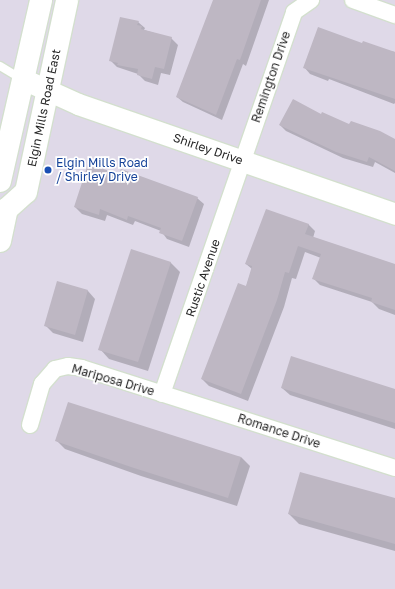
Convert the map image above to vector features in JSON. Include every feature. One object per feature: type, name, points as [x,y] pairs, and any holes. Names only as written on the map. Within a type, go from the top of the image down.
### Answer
[{"type":"main road","points":[[0,180],[41,0]]},
{"type":"main road","name":"Elgin Mills Road East","points":[[0,241],[4,204],[26,192],[67,0]]},
{"type":"street","name":"Remington Drive","points":[[242,161],[294,12],[311,0]]},
{"type":"street","points":[[353,0],[395,14]]},
{"type":"street","name":"Shirley Drive","points":[[23,79],[78,104],[395,214]]},
{"type":"street","name":"Rustic Avenue","points":[[162,394],[242,161]]},
{"type":"street","name":"Mariposa Drive","points":[[30,425],[42,384],[55,369],[68,366],[82,368],[162,394]]},
{"type":"street","name":"Romance Drive","points":[[162,394],[395,468]]},
{"type":"lane","points":[[0,66],[23,79]]},
{"type":"building","points":[[213,0],[261,0],[240,60],[237,59],[216,115],[176,97]]},
{"type":"building","points":[[120,17],[139,21],[137,25],[142,26],[141,29],[172,37],[164,69],[155,67],[152,79],[137,75],[138,69],[117,65],[118,63],[109,61]]},
{"type":"building","points":[[318,27],[362,43],[363,41],[395,52],[395,99],[303,68]]},
{"type":"building","points":[[293,99],[321,114],[322,112],[349,124],[351,121],[380,131],[395,139],[395,171],[369,157],[367,162],[336,152],[279,125]]},
{"type":"building","points":[[88,164],[119,174],[121,169],[198,197],[182,241],[159,233],[161,228],[128,216],[127,220],[100,209],[99,215],[74,207]]},
{"type":"building","points":[[266,209],[309,224],[305,234],[395,264],[395,310],[371,302],[372,298],[312,279],[321,254],[298,246],[289,273],[285,272],[277,300],[241,394],[201,379],[238,283],[246,286],[252,266],[245,264]]},
{"type":"building","points":[[131,249],[171,262],[138,362],[98,350]]},
{"type":"building","points":[[57,281],[88,290],[75,335],[44,326]]},
{"type":"building","points":[[291,356],[395,389],[395,423],[281,388]]},
{"type":"building","points":[[68,402],[241,457],[228,498],[55,441]]},
{"type":"building","points":[[300,472],[395,498],[395,544],[288,514]]},
{"type":"place","name":"Elgin Mills Road / Shirley Drive","points":[[48,170]]}]
